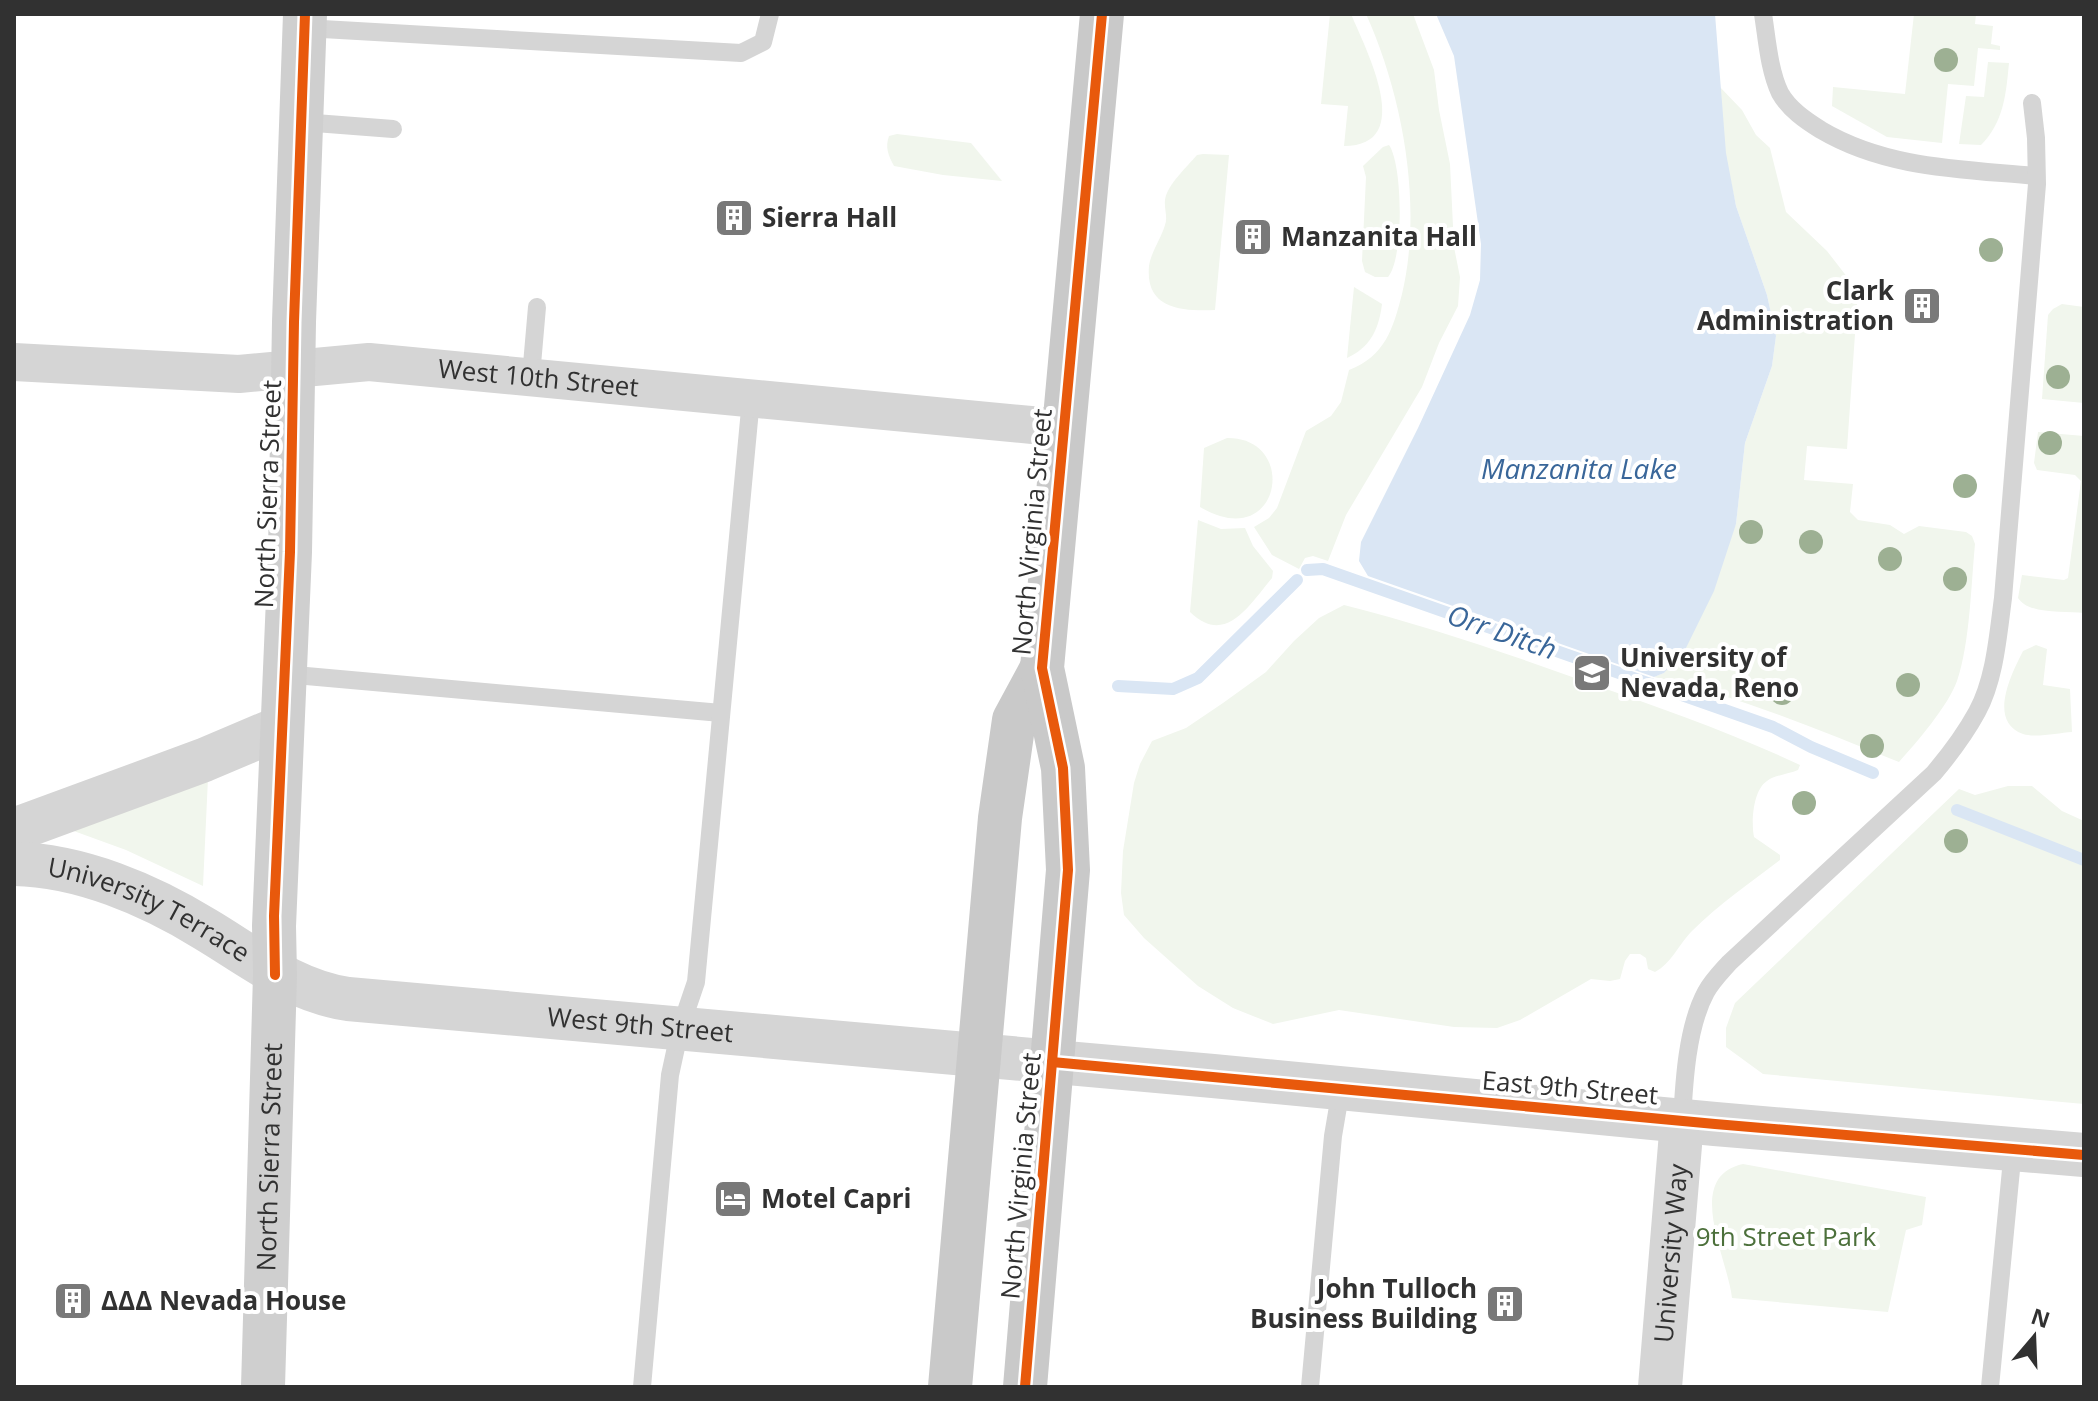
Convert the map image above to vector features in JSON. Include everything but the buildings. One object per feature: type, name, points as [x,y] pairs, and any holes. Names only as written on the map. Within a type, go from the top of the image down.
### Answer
[{"type":"main road","name":"North Virginia Street","points":[[950,1387],[1014,1059],[1068,870],[1063,768],[1042,668],[1102,14]]},
{"type":"main road","name":"North Sierra Street","points":[[263,1387],[274,916],[305,21]]},
{"type":"main road","name":"North Virginia Street","points":[[1025,1387],[1014,1059],[1000,818],[1014,720],[1042,668]]},
{"type":"street","name":"West 10th Street","points":[[14,362],[239,374],[369,362],[1063,428]]},
{"type":"street","points":[[14,830],[204,760],[282,727]]},
{"type":"street","name":"University Terrace","points":[[14,864],[88,877],[140,896],[205,929],[275,975]]},
{"type":"street","name":"West 9th Street","points":[[275,975],[331,997],[348,999],[1014,1059]]},
{"type":"street","name":"East 9th Street","points":[[1014,1059],[2084,1155]]},
{"type":"street","name":"University Way","points":[[1660,1387],[1682,1121]]},
{"type":"lane","points":[[305,21],[741,53],[763,42],[770,14]]},
{"type":"lane","points":[[1763,14],[1780,93],[1800,118],[1839,140],[1881,157],[1921,166],[2036,176]]},
{"type":"lane","points":[[1682,1121],[1684,1079],[1697,1013],[1706,991],[1729,963],[1934,773],[1958,743],[1978,710],[1994,654],[2003,598],[2036,176],[2032,103]]},
{"type":"lane","points":[[302,122],[393,129]]},
{"type":"lane","points":[[531,376],[537,307]]},
{"type":"lane","points":[[642,1387],[670,1075],[680,1029],[696,982],[751,399]]},
{"type":"lane","points":[[284,674],[721,713]]},
{"type":"lane","points":[[1310,1387],[1333,1136],[1341,1089]]},
{"type":"lane","points":[[1990,1387],[2013,1149]]},
{"type":"green space","points":[[1330,14],[1351,14],[1375,72],[1382,114],[1378,130],[1366,142],[1344,146],[1348,106],[1321,104]]},
{"type":"green space","points":[[1366,14],[1413,14],[1434,70],[1450,164],[1454,247],[1460,277],[1458,306],[1422,387],[1346,515],[1328,561],[1313,556],[1305,558],[1299,569],[1272,555],[1254,527],[1269,518],[1277,508],[1306,431],[1331,416],[1341,402],[1349,370],[1371,357],[1386,340],[1399,307],[1408,260],[1410,188],[1406,152],[1390,80]]},
{"type":"green space","points":[[1914,14],[1976,14],[1975,24],[1993,26],[1991,44],[2000,46],[2000,50],[1978,48],[1974,86],[1948,84],[1942,143],[1887,137],[1832,106],[1833,87],[1905,94]]},
{"type":"green space","points":[[1988,62],[2009,63],[1999,117],[1981,145],[1959,144],[1966,96],[1984,97]]},
{"type":"green space","points":[[1719,86],[1742,110],[1756,135],[1770,148],[1786,212],[1827,251],[1858,291],[1847,449],[1807,446],[1804,480],[1853,484],[1850,512],[1858,520],[1890,525],[1904,534],[1919,526],[1966,532],[1975,544],[1967,632],[1957,681],[1939,712],[1899,762],[1748,704],[1654,677],[1664,673],[1736,524],[1745,443],[1772,366],[1776,336],[1767,295],[1736,206],[1725,153]]},
{"type":"green space","points":[[897,134],[971,143],[1002,181],[894,166],[887,144],[889,136]]},
{"type":"green space","points":[[1389,145],[1394,156],[1399,191],[1397,252],[1388,277],[1375,277],[1365,272],[1362,261],[1366,177],[1363,166]]},
{"type":"green space","points":[[1197,155],[1229,155],[1215,310],[1191,310],[1160,300],[1149,281],[1149,266],[1166,222],[1167,194],[1173,182]]},
{"type":"green space","points":[[1354,287],[1382,304],[1372,336],[1362,348],[1347,358]]},
{"type":"green space","points":[[2062,304],[2084,307],[2084,403],[2042,399],[2048,315]]},
{"type":"green space","points":[[2038,432],[2084,436],[2084,613],[2039,610],[2018,598],[2022,575],[2068,578],[2081,481],[2075,475],[2037,470],[2034,463]]},
{"type":"green space","points":[[1227,438],[1250,443],[1265,455],[1272,472],[1271,490],[1263,506],[1249,516],[1227,518],[1200,507],[1204,448]]},
{"type":"green space","points":[[1198,520],[1221,529],[1245,528],[1253,546],[1273,571],[1272,578],[1246,609],[1226,623],[1215,625],[1203,622],[1190,612]]},
{"type":"green space","points":[[1344,605],[1437,631],[1529,662],[1696,721],[1800,765],[1798,770],[1774,777],[1762,785],[1754,807],[1754,837],[1780,855],[1780,860],[1702,921],[1666,964],[1655,972],[1648,969],[1646,958],[1640,954],[1630,954],[1620,979],[1591,979],[1520,1020],[1497,1028],[1454,1027],[1339,1010],[1273,1024],[1233,1008],[1198,986],[1144,938],[1124,915],[1121,893],[1123,851],[1134,783],[1152,741],[1186,728],[1223,703],[1266,672],[1319,618]]},
{"type":"green space","points":[[2036,645],[2047,649],[2043,685],[2070,689],[2072,732],[2028,735],[2012,728],[2006,719],[2005,696],[2013,671],[2023,651]]},
{"type":"green space","points":[[208,778],[203,886],[126,850],[71,830]]},
{"type":"green space","points":[[2008,786],[2032,786],[2062,811],[2084,821],[2084,1104],[1763,1074],[1726,1047],[1726,1028],[1735,1003],[1959,789],[1975,795]]},
{"type":"green space","name":"9th Street Park","points":[[1743,1164],[1926,1197],[1922,1225],[1906,1230],[1888,1312],[1732,1298],[1712,1202],[1715,1185],[1725,1172]]},
{"type":"water","name":"Manzanita Lake","points":[[1436,14],[1715,14],[1726,153],[1736,206],[1767,295],[1776,336],[1772,366],[1745,443],[1736,524],[1714,591],[1685,650],[1664,673],[1654,677],[1368,576],[1359,561],[1361,542],[1470,315],[1480,280],[1481,244],[1454,56]]},
{"type":"waterway","name":"Orr Ditch","points":[[1307,570],[1323,569],[1773,727],[1873,773]]},
{"type":"waterway","name":"Orr Ditch","points":[[1118,686],[1173,689],[1198,678],[1297,580]]},
{"type":"waterway","name":"Orr Ditch","points":[[1957,810],[2084,860]]},
{"type":"cycle path","points":[[275,975],[274,916],[290,552],[294,322],[305,14]]},
{"type":"cycle path","points":[[1025,1387],[1068,870],[1063,768],[1042,668],[1102,14]]},
{"type":"cycle path","points":[[1052,1062],[2084,1155]]},
{"type":"place","name":"Sierra Hall","points":[[734,218]]},
{"type":"place","name":"Manzanita Hall","points":[[1253,237]]},
{"type":"place","name":"Clark Administration","points":[[1922,306]]},
{"type":"place","name":"University of Nevada, Reno","points":[[1592,673]]},
{"type":"place","name":"Motel Capri","points":[[733,1199]]},
{"type":"place","name":"ΔΔΔ Nevada House","points":[[73,1301]]},
{"type":"place","name":"John Tulloch Business Building","points":[[1505,1304]]}]
